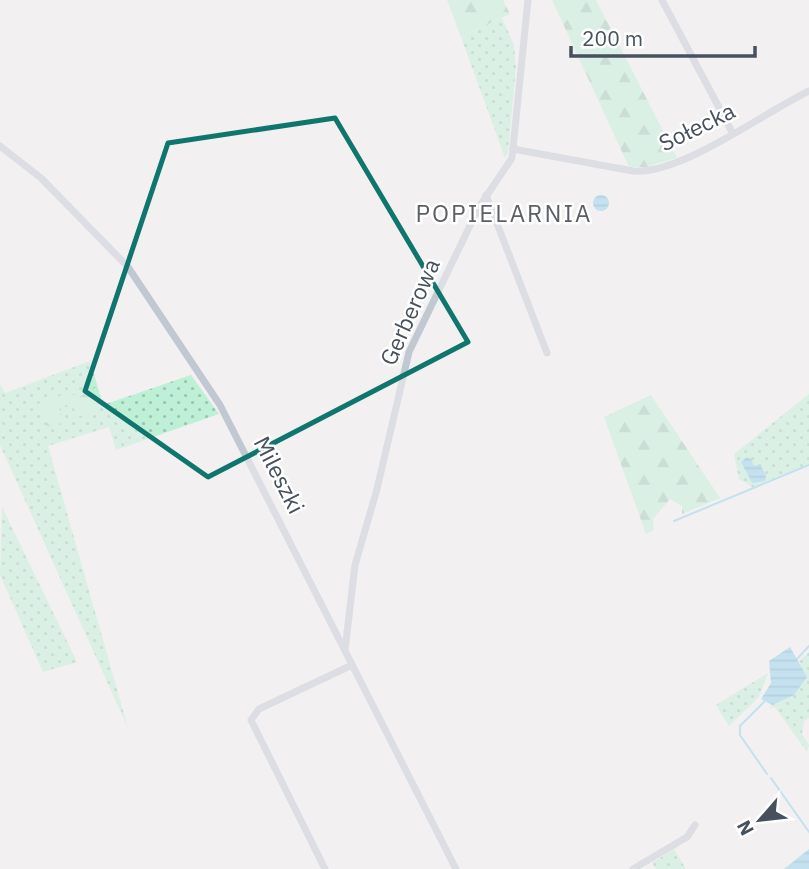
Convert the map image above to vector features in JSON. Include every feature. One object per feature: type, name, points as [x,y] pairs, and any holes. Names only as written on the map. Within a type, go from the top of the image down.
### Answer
[{"type":"street","name":"Gerberowa","points":[[345,651],[355,565],[377,489],[409,352],[486,195],[508,166],[513,149],[528,0]]},
{"type":"street","points":[[662,0],[733,132]]},
{"type":"street","name":"Sołecka","points":[[513,149],[640,172],[691,156],[809,91]]},
{"type":"street","name":"Mileszki","points":[[0,146],[52,189],[112,248],[145,290],[231,425],[456,869]]},
{"type":"street","points":[[486,195],[547,353]]},
{"type":"street","points":[[325,869],[251,720],[259,709],[352,665]]},
{"type":"street","points":[[634,869],[687,837],[695,825]]},
{"type":"highlighted area","points":[[335,118],[468,342],[208,477],[85,391],[168,143]]},
{"type":"green space","points":[[447,0],[503,0],[510,14],[461,37]]},
{"type":"green space","points":[[552,0],[596,0],[677,158],[646,167],[629,167]]},
{"type":"green space","points":[[502,18],[514,45],[516,67],[508,153],[505,158],[461,37]]},
{"type":"green space","points":[[90,361],[103,405],[191,375],[219,414],[116,450],[109,427],[48,446],[128,728],[0,445],[0,384],[5,393]]},
{"type":"green space","points":[[96,387],[99,401],[93,414],[75,417],[74,405],[59,409],[65,421],[53,427],[47,426],[39,403],[65,394],[81,396]]},
{"type":"green space","points":[[809,394],[809,465],[754,488],[739,479],[734,454]]},
{"type":"green space","points":[[651,395],[720,498],[682,514],[682,506],[670,499],[653,519],[654,530],[646,534],[604,417]]},
{"type":"green space","points":[[2,507],[77,662],[43,672],[0,575]]},
{"type":"green space","points":[[809,652],[809,718],[804,721],[802,734],[809,745],[807,752],[775,707],[769,708],[804,682],[799,661]]},
{"type":"green space","points":[[768,673],[759,697],[729,726],[716,705]]},
{"type":"green space","points":[[674,849],[686,869],[656,869],[652,863]]},
{"type":"water","points":[[601,195],[607,197],[607,209],[601,211],[595,209],[593,203],[595,197]]},
{"type":"water","points":[[747,457],[752,460],[753,465],[761,466],[766,476],[765,481],[752,483],[741,462]]},
{"type":"water","points":[[790,647],[807,677],[794,695],[772,705],[761,699],[771,683],[769,661]]},
{"type":"water","points":[[809,849],[809,869],[784,869]]},
{"type":"waterway","points":[[674,521],[809,465]]},
{"type":"waterway","points":[[797,659],[809,646]]},
{"type":"waterway","points":[[765,701],[740,726],[740,735],[767,774]]},
{"type":"waterway","points":[[771,778],[809,832]]},
{"type":"district","name":"POPIELARNIA","points":[[504,214]]}]
